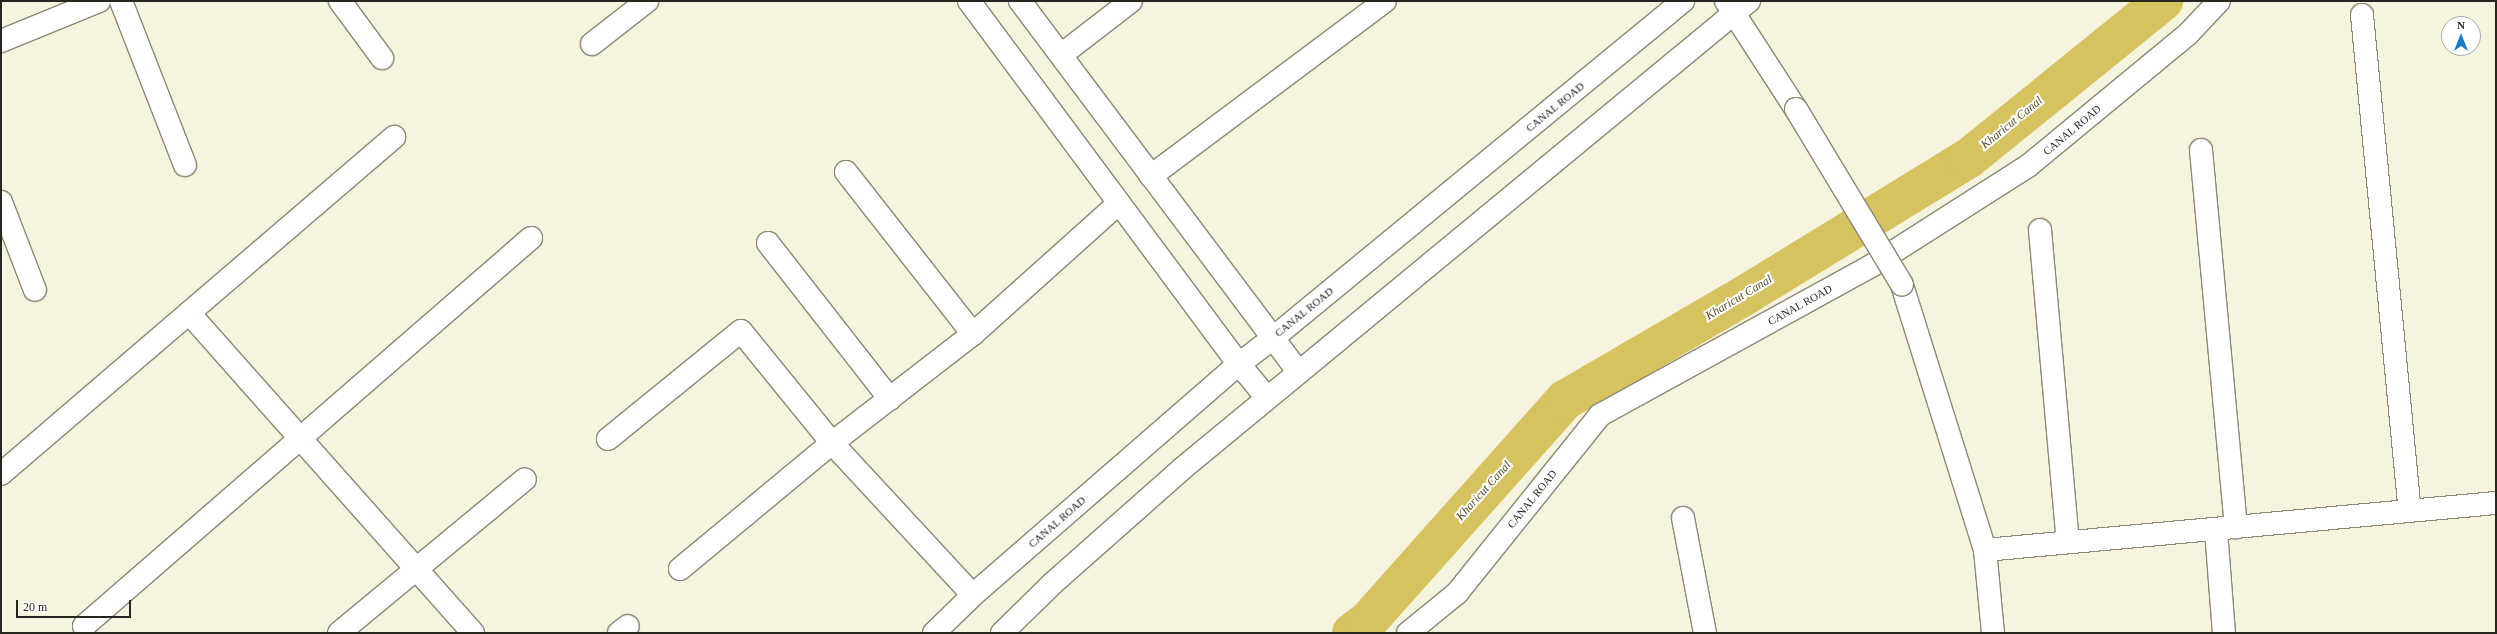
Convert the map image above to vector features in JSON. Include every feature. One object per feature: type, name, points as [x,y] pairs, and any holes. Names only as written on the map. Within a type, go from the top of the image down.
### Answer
[{"type":"street","points":[[1,41],[100,1]]},
{"type":"street","points":[[121,1],[185,165]]},
{"type":"street","points":[[340,1],[382,58]]},
{"type":"street","points":[[592,44],[647,1]]},
{"type":"street","points":[[969,1],[1239,364],[1267,398]]},
{"type":"street","points":[[1020,1],[1299,372]]},
{"type":"street","points":[[1061,55],[1131,1]]},
{"type":"street","points":[[1151,176],[1385,1]]},
{"type":"street","name":"CANAL ROAD","points":[[934,633],[973,595],[1239,364],[1273,338],[1683,1]]},
{"type":"street","name":"CANAL ROAD","points":[[1408,633],[1457,593],[1600,415],[1871,266],[2028,166],[2188,34],[2219,1]]},
{"type":"street","points":[[1002,633],[1052,584],[1183,468],[1736,5],[1796,109],[1902,285],[1985,550],[1993,633]]},
{"type":"street","points":[[2362,15],[2410,511]]},
{"type":"street","points":[[1,474],[394,137]]},
{"type":"street","points":[[2201,150],[2226,529],[2224,633]]},
{"type":"street","points":[[846,172],[973,334]]},
{"type":"street","points":[[1,202],[35,290]]},
{"type":"street","points":[[680,569],[832,443],[973,334],[1119,203]]},
{"type":"street","points":[[2040,230],[2068,542]]},
{"type":"street","points":[[84,626],[531,238]]},
{"type":"street","points":[[768,243],[890,399]]},
{"type":"street","points":[[189,313],[473,633]]},
{"type":"street","points":[[608,439],[741,331],[832,443],[973,595]]},
{"type":"street","points":[[339,633],[415,568],[525,479]]},
{"type":"street","points":[[1985,550],[2496,503]]},
{"type":"street","points":[[1683,518],[1705,633]]},
{"type":"waterway","name":"Kharicut Canal","points":[[1352,633],[1368,621],[1565,400],[1747,294],[1969,158],[2163,1]]}]
